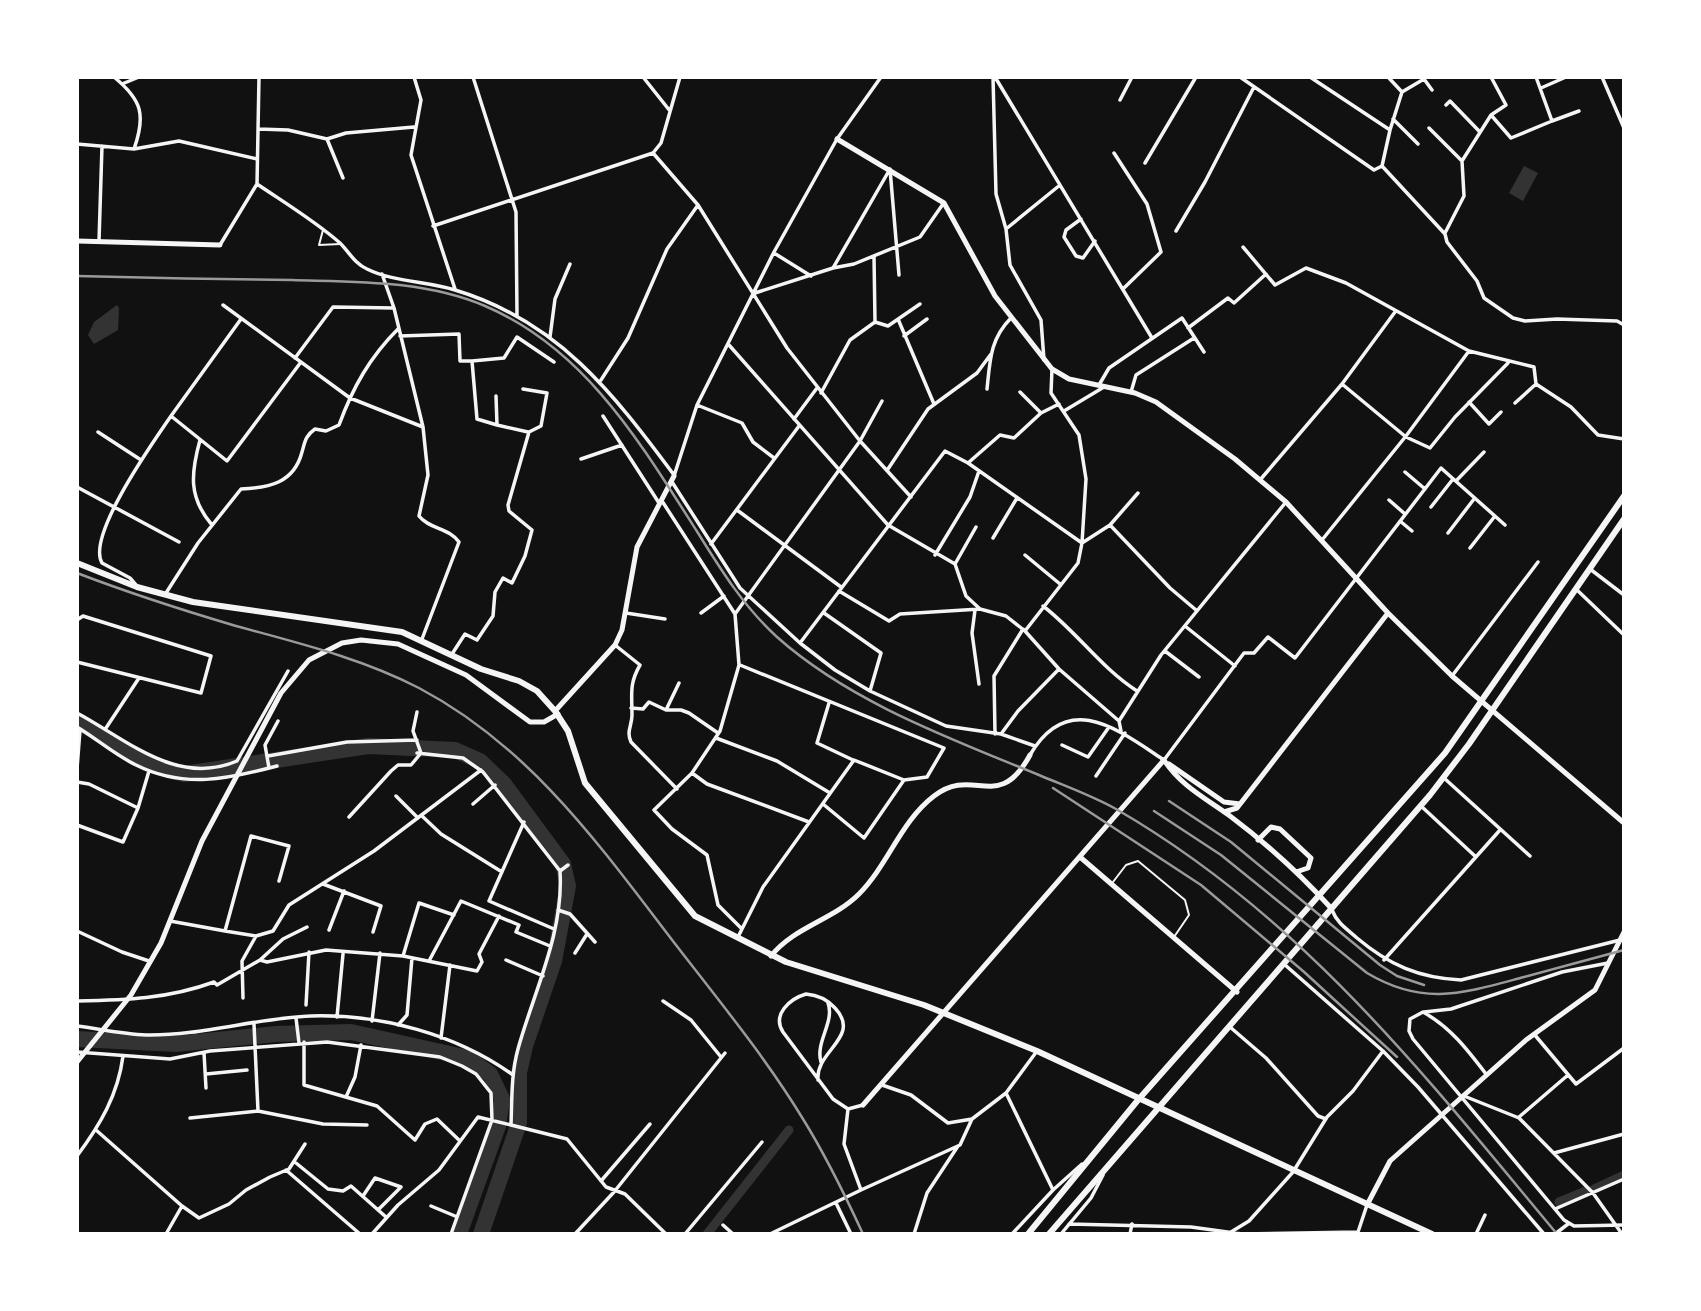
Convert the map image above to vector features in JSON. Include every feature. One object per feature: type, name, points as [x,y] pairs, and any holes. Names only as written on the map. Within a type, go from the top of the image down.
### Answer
[{"type":"main road","points":[[1028,1234],[1138,1100],[1237,992],[1445,753],[1624,496]]},
{"type":"main road","points":[[1049,1234],[1444,778],[1624,519]]},
{"type":"main road","points":[[77,563],[137,587],[193,602],[402,632],[537,691],[556,712],[568,731],[585,783],[695,916],[771,956],[946,1013],[1037,1051],[1156,1109],[1432,1234]]},
{"type":"street","points":[[114,77],[141,109],[141,130],[134,149]]},
{"type":"street","points":[[122,84],[139,77]]},
{"type":"street","points":[[77,241],[220,245],[257,184],[259,77]]},
{"type":"street","points":[[414,77],[421,100],[411,155],[455,289]]},
{"type":"street","points":[[473,77],[516,212],[517,316]]},
{"type":"street","points":[[643,77],[670,111]]},
{"type":"street","points":[[433,226],[653,153],[661,143],[680,77]]},
{"type":"street","points":[[77,1062],[126,1002],[151,961],[202,841],[260,733],[297,671],[309,660],[342,643],[360,639],[398,644],[466,675],[530,722],[544,722],[615,645],[626,614],[637,547],[673,479],[698,405],[774,252],[837,139],[881,77]]},
{"type":"street","points":[[994,77],[1152,338]]},
{"type":"street","points":[[994,77],[996,194],[1006,229],[1010,265],[1041,320],[1044,362]]},
{"type":"street","points":[[1120,100],[1132,77]]},
{"type":"street","points":[[1146,163],[1196,77]]},
{"type":"street","points":[[1240,77],[1374,170],[1382,166]]},
{"type":"street","points":[[1310,77],[1390,130]]},
{"type":"street","points":[[1388,77],[1402,92]]},
{"type":"street","points":[[1445,234],[1464,196],[1462,161],[1479,131],[1491,116],[1506,105],[1491,77]]},
{"type":"street","points":[[1536,77],[1552,121]]},
{"type":"street","points":[[1541,88],[1565,77]]},
{"type":"street","points":[[1602,77],[1624,128]]},
{"type":"street","points":[[1382,166],[1402,92],[1424,79],[1433,90]]},
{"type":"street","points":[[1176,231],[1205,182],[1254,87]]},
{"type":"street","points":[[1446,105],[1450,101],[1479,131]]},
{"type":"street","points":[[1491,116],[1511,138],[1579,111]]},
{"type":"street","points":[[1393,119],[1418,144]]},
{"type":"street","points":[[258,130],[288,130],[327,139],[346,133],[415,127]]},
{"type":"street","points":[[1429,128],[1462,161]]},
{"type":"street","points":[[327,139],[343,178]]},
{"type":"street","points":[[837,139],[944,203],[995,296],[1052,369],[1069,379],[1131,392],[1156,402],[1260,480],[1286,502],[1388,613],[1452,676],[1624,823]]},
{"type":"street","points":[[77,144],[134,149],[179,141],[257,159]]},
{"type":"street","points":[[99,242],[102,146]]},
{"type":"street","points":[[1114,152],[1147,204],[1161,252],[1124,288]]},
{"type":"street","points":[[653,153],[698,205],[755,293],[757,303],[817,388],[911,497]]},
{"type":"street","points":[[1382,166],[1445,234],[1447,242],[1477,281],[1484,298],[1513,318],[1525,321],[1617,321],[1624,325]]},
{"type":"street","points":[[890,169],[898,275]]},
{"type":"street","points":[[833,268],[890,169]]},
{"type":"street","points":[[257,184],[323,230],[360,264],[382,274],[455,289],[517,316],[550,337],[601,380],[673,479],[711,544],[748,595],[800,643],[870,691],[946,726],[1002,734],[1035,746]]},
{"type":"street","points":[[1006,229],[1060,185]]},
{"type":"street","points":[[755,293],[874,256],[920,237],[944,203]]},
{"type":"street","points":[[601,380],[628,338],[667,249],[698,205]]},
{"type":"street","points":[[1082,219],[1066,230],[1064,237],[1076,256],[1083,258],[1095,241]]},
{"type":"street","points":[[1243,247],[1275,285],[1306,268],[1346,283],[1469,351],[1534,367],[1536,384],[1571,407],[1598,435],[1624,439]]},
{"type":"street","points":[[774,252],[811,276]]},
{"type":"street","points":[[874,256],[875,322]]},
{"type":"street","points":[[550,337],[555,299],[570,264]]},
{"type":"street","points":[[382,274],[394,308],[423,427],[429,475],[419,516],[424,523],[454,536],[459,542],[422,639]]},
{"type":"street","points":[[1188,328],[1228,299],[1234,303],[1266,274]]},
{"type":"street","points":[[223,304],[350,398],[423,427]]},
{"type":"street","points":[[875,322],[888,326],[920,304]]},
{"type":"street","points":[[295,358],[333,307],[394,308]]},
{"type":"street","points":[[1260,480],[1342,384],[1395,311]]},
{"type":"street","points":[[987,389],[991,354],[999,330],[1011,317]]},
{"type":"street","points":[[137,587],[130,578],[100,560],[113,505],[171,416],[242,318]]},
{"type":"street","points":[[1064,411],[1102,386],[1109,368],[1182,318],[1204,352]]},
{"type":"street","points":[[898,319],[934,405]]},
{"type":"street","points":[[904,335],[927,319]]},
{"type":"street","points":[[821,393],[850,340],[875,322]]},
{"type":"street","points":[[166,595],[212,525],[241,489],[280,484],[295,471],[307,435],[315,429],[327,431],[339,425],[350,398],[376,352],[398,329]]},
{"type":"street","points":[[400,336],[459,334],[460,361],[504,358],[517,337],[554,362]]},
{"type":"street","points":[[1131,392],[1136,375],[1194,338]]},
{"type":"street","points":[[729,345],[888,525],[934,555],[955,564],[967,596],[981,609]]},
{"type":"street","points":[[1322,540],[1406,437],[1469,351]]},
{"type":"street","points":[[888,469],[916,422],[977,373],[991,354]]},
{"type":"street","points":[[472,361],[477,419],[529,432]]},
{"type":"street","points":[[171,416],[227,461],[301,362]]},
{"type":"street","points":[[1342,384],[1406,437],[1430,448],[1508,362]]},
{"type":"street","points":[[995,734],[994,676],[1024,630],[1079,563],[1086,479],[1079,435],[1051,393],[1052,369]]},
{"type":"street","points":[[1515,403],[1536,384]]},
{"type":"street","points":[[452,654],[465,634],[477,640],[493,616],[503,578],[512,583],[526,556],[532,530],[509,511],[508,505],[529,432],[534,427],[541,426],[547,393],[523,388]]},
{"type":"street","points":[[794,419],[817,388]]},
{"type":"street","points":[[1020,392],[1041,413]]},
{"type":"street","points":[[496,397],[497,425]]},
{"type":"street","points":[[735,614],[860,441],[882,401]]},
{"type":"street","points":[[1469,402],[1489,424],[1501,412]]},
{"type":"street","points":[[968,463],[1000,435],[1013,438],[1041,413],[1059,404]]},
{"type":"street","points":[[698,405],[742,423],[753,442],[774,458]]},
{"type":"street","points":[[603,416],[735,614],[739,665],[733,694],[717,735],[692,774],[654,810],[672,830],[707,855],[718,905],[741,928]]},
{"type":"street","points":[[711,544],[799,426]]},
{"type":"street","points":[[98,432],[141,460]]},
{"type":"street","points":[[200,440],[192,468],[192,494],[201,512],[212,525]]},
{"type":"street","points":[[581,459],[622,445]]},
{"type":"street","points":[[800,643],[945,451],[968,463],[1082,542]]},
{"type":"street","points":[[1431,507],[1484,452]]},
{"type":"street","points":[[821,1062],[844,1032],[842,1019],[827,1001],[813,995],[801,996],[784,1009],[778,1020],[783,1032],[837,1104],[848,1110],[863,1105],[1164,760],[1244,653],[1254,653],[1268,637],[1295,659],[1441,468],[1505,525]]},
{"type":"street","points":[[934,555],[970,497],[979,471]]},
{"type":"street","points":[[1405,472],[1424,489]]},
{"type":"street","points":[[77,487],[179,542]]},
{"type":"street","points":[[1082,542],[1110,525],[1138,493]]},
{"type":"street","points":[[993,538],[1017,498]]},
{"type":"street","points":[[1448,533],[1474,499]]},
{"type":"street","points":[[1389,500],[1405,514]]},
{"type":"street","points":[[1119,721],[1137,691],[1196,610],[1250,550],[1286,502]]},
{"type":"street","points":[[737,510],[840,589],[889,621],[900,614],[981,609],[1006,616],[1024,630],[1059,669],[1119,721],[1123,732]]},
{"type":"street","points":[[1470,548],[1495,516]]},
{"type":"street","points":[[1400,521],[1412,531]]},
{"type":"street","points":[[1110,525],[1170,588],[1196,610]]},
{"type":"street","points":[[955,564],[976,527]]},
{"type":"street","points":[[1025,555],[1060,584]]},
{"type":"street","points":[[1452,676],[1538,562]]},
{"type":"street","points":[[1590,569],[1624,595]]},
{"type":"street","points":[[1576,589],[1624,635]]},
{"type":"street","points":[[701,613],[724,596]]},
{"type":"street","points":[[1043,606],[1063,621],[1116,678],[1137,691]]},
{"type":"street","points":[[975,610],[972,633],[979,684]]},
{"type":"street","points":[[823,612],[881,653],[870,691]]},
{"type":"street","points":[[1224,812],[1239,806],[1388,613]]},
{"type":"street","points":[[626,614],[665,619]]},
{"type":"street","points":[[77,620],[83,616],[211,656],[201,693],[77,662]]},
{"type":"street","points":[[1184,626],[1235,666]]},
{"type":"street","points":[[615,645],[640,665],[629,689],[632,718],[628,734],[631,742],[677,789]]},
{"type":"street","points":[[1165,651],[1199,677]]},
{"type":"street","points":[[739,665],[944,748],[927,777],[904,780],[817,743],[829,703]]},
{"type":"street","points":[[1002,734],[1018,711],[1059,669]]},
{"type":"street","points":[[77,713],[106,728],[138,751],[165,762],[201,768],[231,764],[237,761],[288,671]]},
{"type":"street","points":[[106,728],[139,678]]},
{"type":"street","points":[[666,710],[679,683]]},
{"type":"street","points":[[631,708],[643,709],[649,702],[666,710],[681,710],[717,735],[778,761],[830,793]]},
{"type":"street","points":[[349,817],[398,765],[414,763],[420,752],[413,727],[417,712]]},
{"type":"street","points":[[270,768],[265,745],[278,720]]},
{"type":"street","points":[[771,956],[781,943],[859,894],[915,815],[935,795],[969,783],[996,787],[1009,783],[1019,775],[1035,746],[1055,725],[1071,720],[1086,720],[1123,732],[1224,802],[1239,806]]},
{"type":"street","points":[[1062,745],[1088,757],[1110,727]]},
{"type":"street","points":[[77,769],[78,728],[149,771],[192,780],[239,775],[277,766]]},
{"type":"street","points":[[1096,776],[1123,732]]},
{"type":"street","points":[[268,755],[347,742],[418,742]]},
{"type":"street","points":[[420,752],[450,754],[463,758],[481,770],[560,871],[558,910],[550,946],[517,1050],[513,1075],[512,1125]]},
{"type":"street","points":[[738,940],[741,928],[763,887],[854,760]]},
{"type":"street","points":[[1164,760],[1180,782],[1224,812],[1296,872],[1331,908],[1336,920],[1384,960],[1406,971],[1437,979],[1461,980],[1621,940]]},
{"type":"street","points":[[170,921],[256,936],[273,931],[289,905],[420,817],[481,770]]},
{"type":"street","points":[[77,825],[123,842],[138,808],[149,771]]},
{"type":"street","points":[[692,774],[707,784],[809,823]]},
{"type":"street","points":[[1444,778],[1530,856]]},
{"type":"street","points":[[823,804],[864,838],[904,780]]},
{"type":"street","points":[[77,782],[89,784],[138,808]]},
{"type":"street","points":[[473,804],[495,785]]},
{"type":"street","points":[[396,796],[441,834],[502,872]]},
{"type":"street","points":[[1239,806],[1239,824]]},
{"type":"street","points":[[1421,806],[1476,857]]},
{"type":"street","points":[[524,822],[489,901],[554,929]]},
{"type":"street","points":[[1258,840],[1271,827],[1280,829],[1311,858],[1307,869],[1296,872]]},
{"type":"street","points":[[1384,960],[1500,830]]},
{"type":"street","points":[[225,931],[251,836],[289,846],[279,881]]},
{"type":"street","points":[[1080,857],[1237,992]]},
{"type":"street","points":[[560,871],[568,865]]},
{"type":"street","points":[[322,883],[361,898],[360,901],[381,906],[373,932]]},
{"type":"street","points":[[329,930],[344,891]]},
{"type":"street","points":[[429,961],[461,901],[519,925],[516,932],[550,946]]},
{"type":"street","points":[[403,956],[419,903],[454,915]]},
{"type":"street","points":[[558,910],[567,912],[595,942]]},
{"type":"street","points":[[260,960],[267,962],[326,950],[343,954],[380,953],[412,957],[477,971],[482,962],[479,954],[499,916]]},
{"type":"street","points":[[77,1001],[126,1002],[134,998],[181,994],[214,982],[217,985],[260,960],[283,939],[307,927]]},
{"type":"street","points":[[77,931],[122,952],[151,961]]},
{"type":"street","points":[[1069,1224],[1132,1224],[1230,1232],[1357,1233],[1367,1205],[1390,1161],[1486,1073],[1595,990],[1611,963],[1624,932]]},
{"type":"street","points":[[575,953],[587,934]]},
{"type":"street","points":[[243,998],[242,961],[256,936]]},
{"type":"street","points":[[306,1005],[309,952]]},
{"type":"street","points":[[372,1021],[380,953]]},
{"type":"street","points":[[337,1017],[343,954]]},
{"type":"street","points":[[397,1026],[407,1015],[412,957]]},
{"type":"street","points":[[506,960],[542,976]]},
{"type":"street","points":[[1568,1224],[1413,1039],[1409,1031],[1410,1019],[1423,1012],[1451,1009],[1562,972],[1611,963]]},
{"type":"street","points":[[1283,964],[1383,1051],[1441,1113],[1544,1234]]},
{"type":"street","points":[[441,1038],[450,965]]},
{"type":"street","points":[[575,1234],[614,1192],[723,1055],[691,1020],[663,1001]]},
{"type":"street","points":[[818,1080],[821,1062],[818,1053],[831,1010],[827,1001]]},
{"type":"street","points":[[1423,1012],[1461,1040],[1486,1073]]},
{"type":"street","points":[[77,1026],[147,1035],[254,1025],[296,1018],[337,1017],[397,1026],[441,1038],[485,1055],[513,1075]]},
{"type":"street","points":[[296,1018],[299,1043]]},
{"type":"street","points":[[254,1025],[258,1111]]},
{"type":"street","points":[[1230,1026],[1266,1058],[1318,1116],[1326,1119]]},
{"type":"street","points":[[1534,1034],[1576,1084],[1624,1048]]},
{"type":"street","points":[[304,1042],[304,1085],[377,1106],[415,1140],[425,1124],[437,1119],[460,1141]]},
{"type":"street","points":[[77,1052],[170,1059],[304,1042],[362,1045],[440,1058],[462,1066],[476,1074],[491,1093],[494,1121],[451,1234]]},
{"type":"street","points":[[346,1097],[355,1077],[362,1045]]},
{"type":"street","points":[[914,1234],[927,1193],[960,1145],[972,1119],[1006,1093],[1037,1051]]},
{"type":"street","points":[[1230,1232],[1249,1221],[1293,1172],[1326,1119],[1346,1100],[1383,1051]]},
{"type":"street","points":[[204,1053],[206,1088]]},
{"type":"street","points":[[77,1156],[96,1130],[115,1092],[123,1056]]},
{"type":"street","points":[[206,1074],[247,1070]]},
{"type":"street","points":[[1518,1118],[1568,1075]]},
{"type":"street","points":[[883,1085],[911,1095],[948,1123],[972,1119]]},
{"type":"street","points":[[1006,1093],[1053,1190]]},
{"type":"street","points":[[1462,1095],[1518,1118],[1593,1193],[1622,1234]]},
{"type":"street","points":[[848,1110],[844,1144],[861,1190]]},
{"type":"street","points":[[190,1118],[258,1111],[323,1124],[367,1125]]},
{"type":"street","points":[[372,1234],[386,1217],[439,1170],[478,1117],[567,1139],[601,1181],[614,1192],[625,1194],[666,1234]]},
{"type":"street","points":[[601,1181],[650,1124]]},
{"type":"street","points":[[96,1130],[199,1218],[229,1204],[246,1190],[286,1170],[296,1163],[305,1144]]},
{"type":"street","points":[[1554,1153],[1624,1133]]},
{"type":"street","points":[[685,1234],[762,1142]]},
{"type":"street","points":[[770,1234],[960,1145]]},
{"type":"street","points":[[1012,1234],[1053,1190],[1094,1153]]},
{"type":"street","points":[[296,1163],[328,1189],[342,1191],[351,1186],[386,1217]]},
{"type":"street","points":[[1061,1234],[1091,1198],[1108,1167]]},
{"type":"street","points":[[286,1170],[360,1234]]},
{"type":"street","points":[[363,1196],[375,1178],[401,1186],[378,1210]]},
{"type":"street","points":[[1555,1209],[1624,1179]]},
{"type":"street","points":[[836,1203],[851,1234]]},
{"type":"street","points":[[166,1234],[182,1206]]},
{"type":"street","points":[[431,1206],[456,1216]]},
{"type":"street","points":[[1476,1234],[1485,1214]]},
{"type":"street","points":[[1130,1234],[1132,1224]]},
{"type":"street","points":[[1555,1234],[1568,1224],[1624,1225]]},
{"type":"street","points":[[723,1225],[733,1234]]},
{"type":"lane","points":[[323,230],[319,245],[341,244]]},
{"type":"lane","points":[[1112,882],[1126,865],[1138,861],[1185,900],[1189,915],[1174,937]]},
{"type":"shaded area","points":[[1524,166],[1538,173],[1523,201],[1509,193]]},
{"type":"shaded area","points":[[117,305],[118,330],[94,344],[88,335],[94,322]]},
{"type":"waterway","points":[[77,721],[152,765],[184,774],[368,746],[455,750],[480,761],[504,784],[563,864],[568,886],[554,961],[525,1046],[519,1073],[519,1123],[481,1234]]},
{"type":"waterway","points":[[77,1039],[176,1044],[276,1034],[351,1032],[468,1058],[490,1074],[502,1099],[498,1126],[459,1234]]},
{"type":"waterway","points":[[707,1234],[789,1130]]},
{"type":"waterway","points":[[1594,1189],[1624,1175]]},
{"type":"waterway","points":[[1559,1202],[1586,1191]]},
{"type":"railway","points":[[77,276],[390,284],[438,291],[462,298],[521,324],[553,347],[582,373],[608,402],[655,466],[734,588],[777,637],[836,681],[868,699],[970,747],[1088,795],[1116,809],[1183,851],[1244,898],[1302,948],[1356,1001],[1458,1115],[1557,1234]]},
{"type":"railway","points":[[77,573],[176,607],[375,668],[419,688],[496,739],[530,769],[591,836],[742,1030],[789,1096],[811,1133],[863,1234]]},
{"type":"railway","points":[[1053,788],[1201,885],[1303,971],[1397,1057]]},
{"type":"railway","points":[[1169,801],[1231,842],[1380,965],[1397,976],[1424,985]]},
{"type":"railway","points":[[1154,811],[1221,855],[1367,973],[1407,990],[1444,994],[1463,992],[1624,950]]}]
